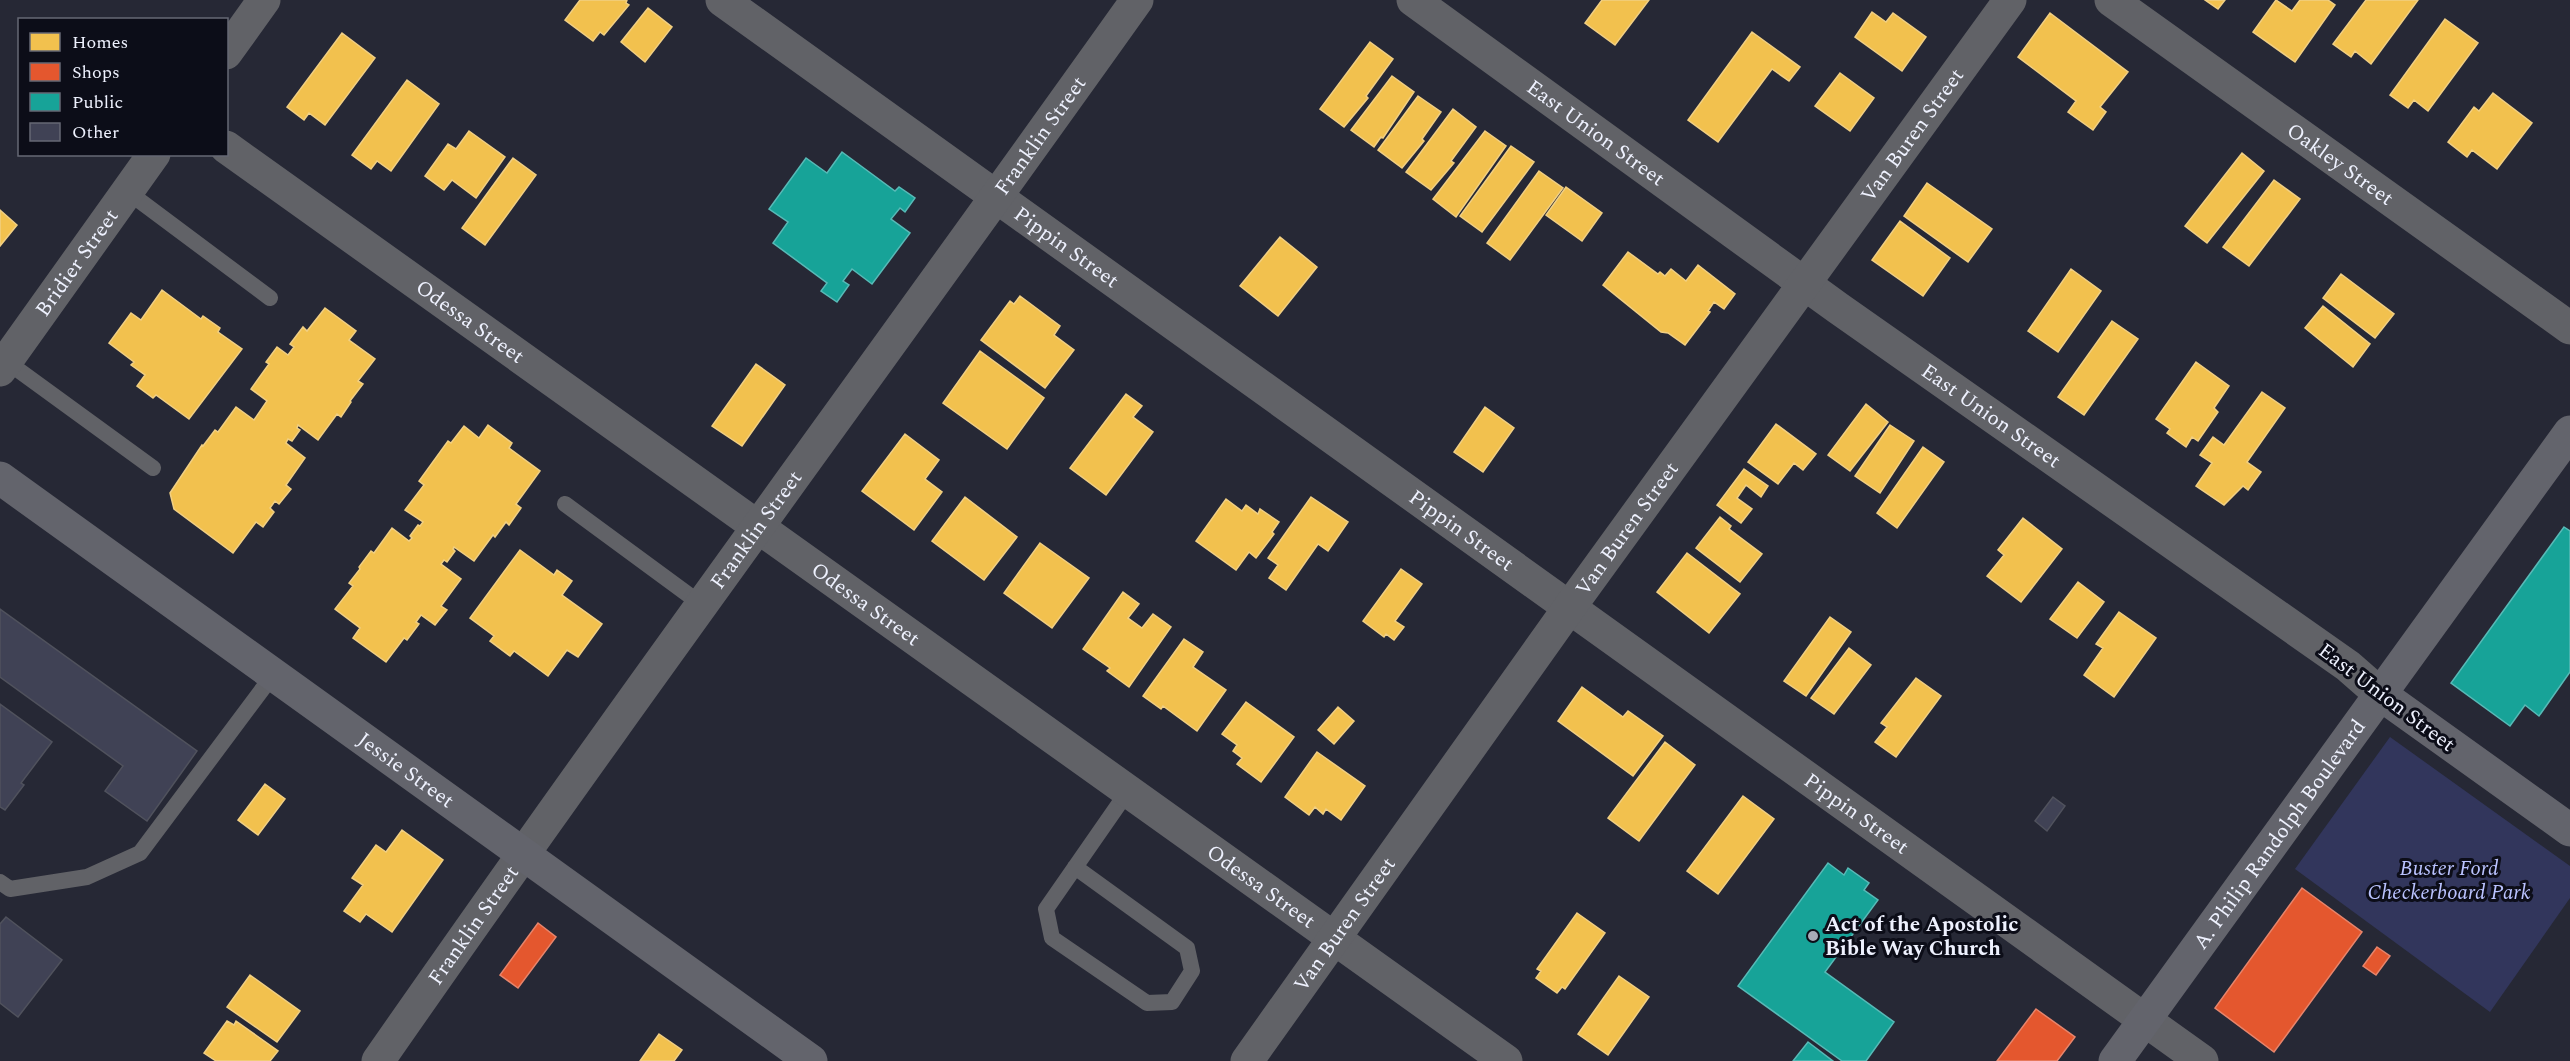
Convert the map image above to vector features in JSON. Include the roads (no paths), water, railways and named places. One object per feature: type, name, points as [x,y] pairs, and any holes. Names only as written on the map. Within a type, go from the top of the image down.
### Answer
[{"type":"street","points":[[228,50],[264,0]]},
{"type":"street","name":"Pippin Street","points":[[722,0],[2202,1061]]},
{"type":"street","name":"Franklin Street","points":[[378,1061],[522,854],[579,779],[701,604],[1137,0]]},
{"type":"street","name":"East Union Street","points":[[1413,0],[1805,284],[2348,666],[2380,694],[2570,830]]},
{"type":"street","name":"Van Buren Street","points":[[1247,1061],[1569,608],[2010,0]]},
{"type":"street","name":"Oakley Street","points":[[2111,0],[2570,328]]},
{"type":"street","name":"Odessa Street","points":[[228,148],[1506,1061]]},
{"type":"street","name":"Bridier Street","points":[[3,366],[153,156]]},
{"type":"street","name":"A. Philip Randolph Boulevard","points":[[2115,1061],[2570,432]]},
{"type":"street","name":"Jessie Street","points":[[0,478],[811,1061]]},
{"type":"lane","points":[[128,192],[270,298]]},
{"type":"lane","points":[[3,366],[153,468]]},
{"type":"lane","points":[[565,504],[701,604]]},
{"type":"lane","points":[[0,882],[10,889],[87,877],[140,853],[273,675]]},
{"type":"lane","points":[[1076,867],[1187,948],[1192,971],[1172,1002],[1147,1003],[1052,938],[1046,909],[1128,791]]},
{"type":"place","name":"Act of the Apostolic Bible Way Church","points":[[1813,936]]},
{"type":"park label","name":"Buster Ford Checkerboard Park","points":[[2449,880]]}]
